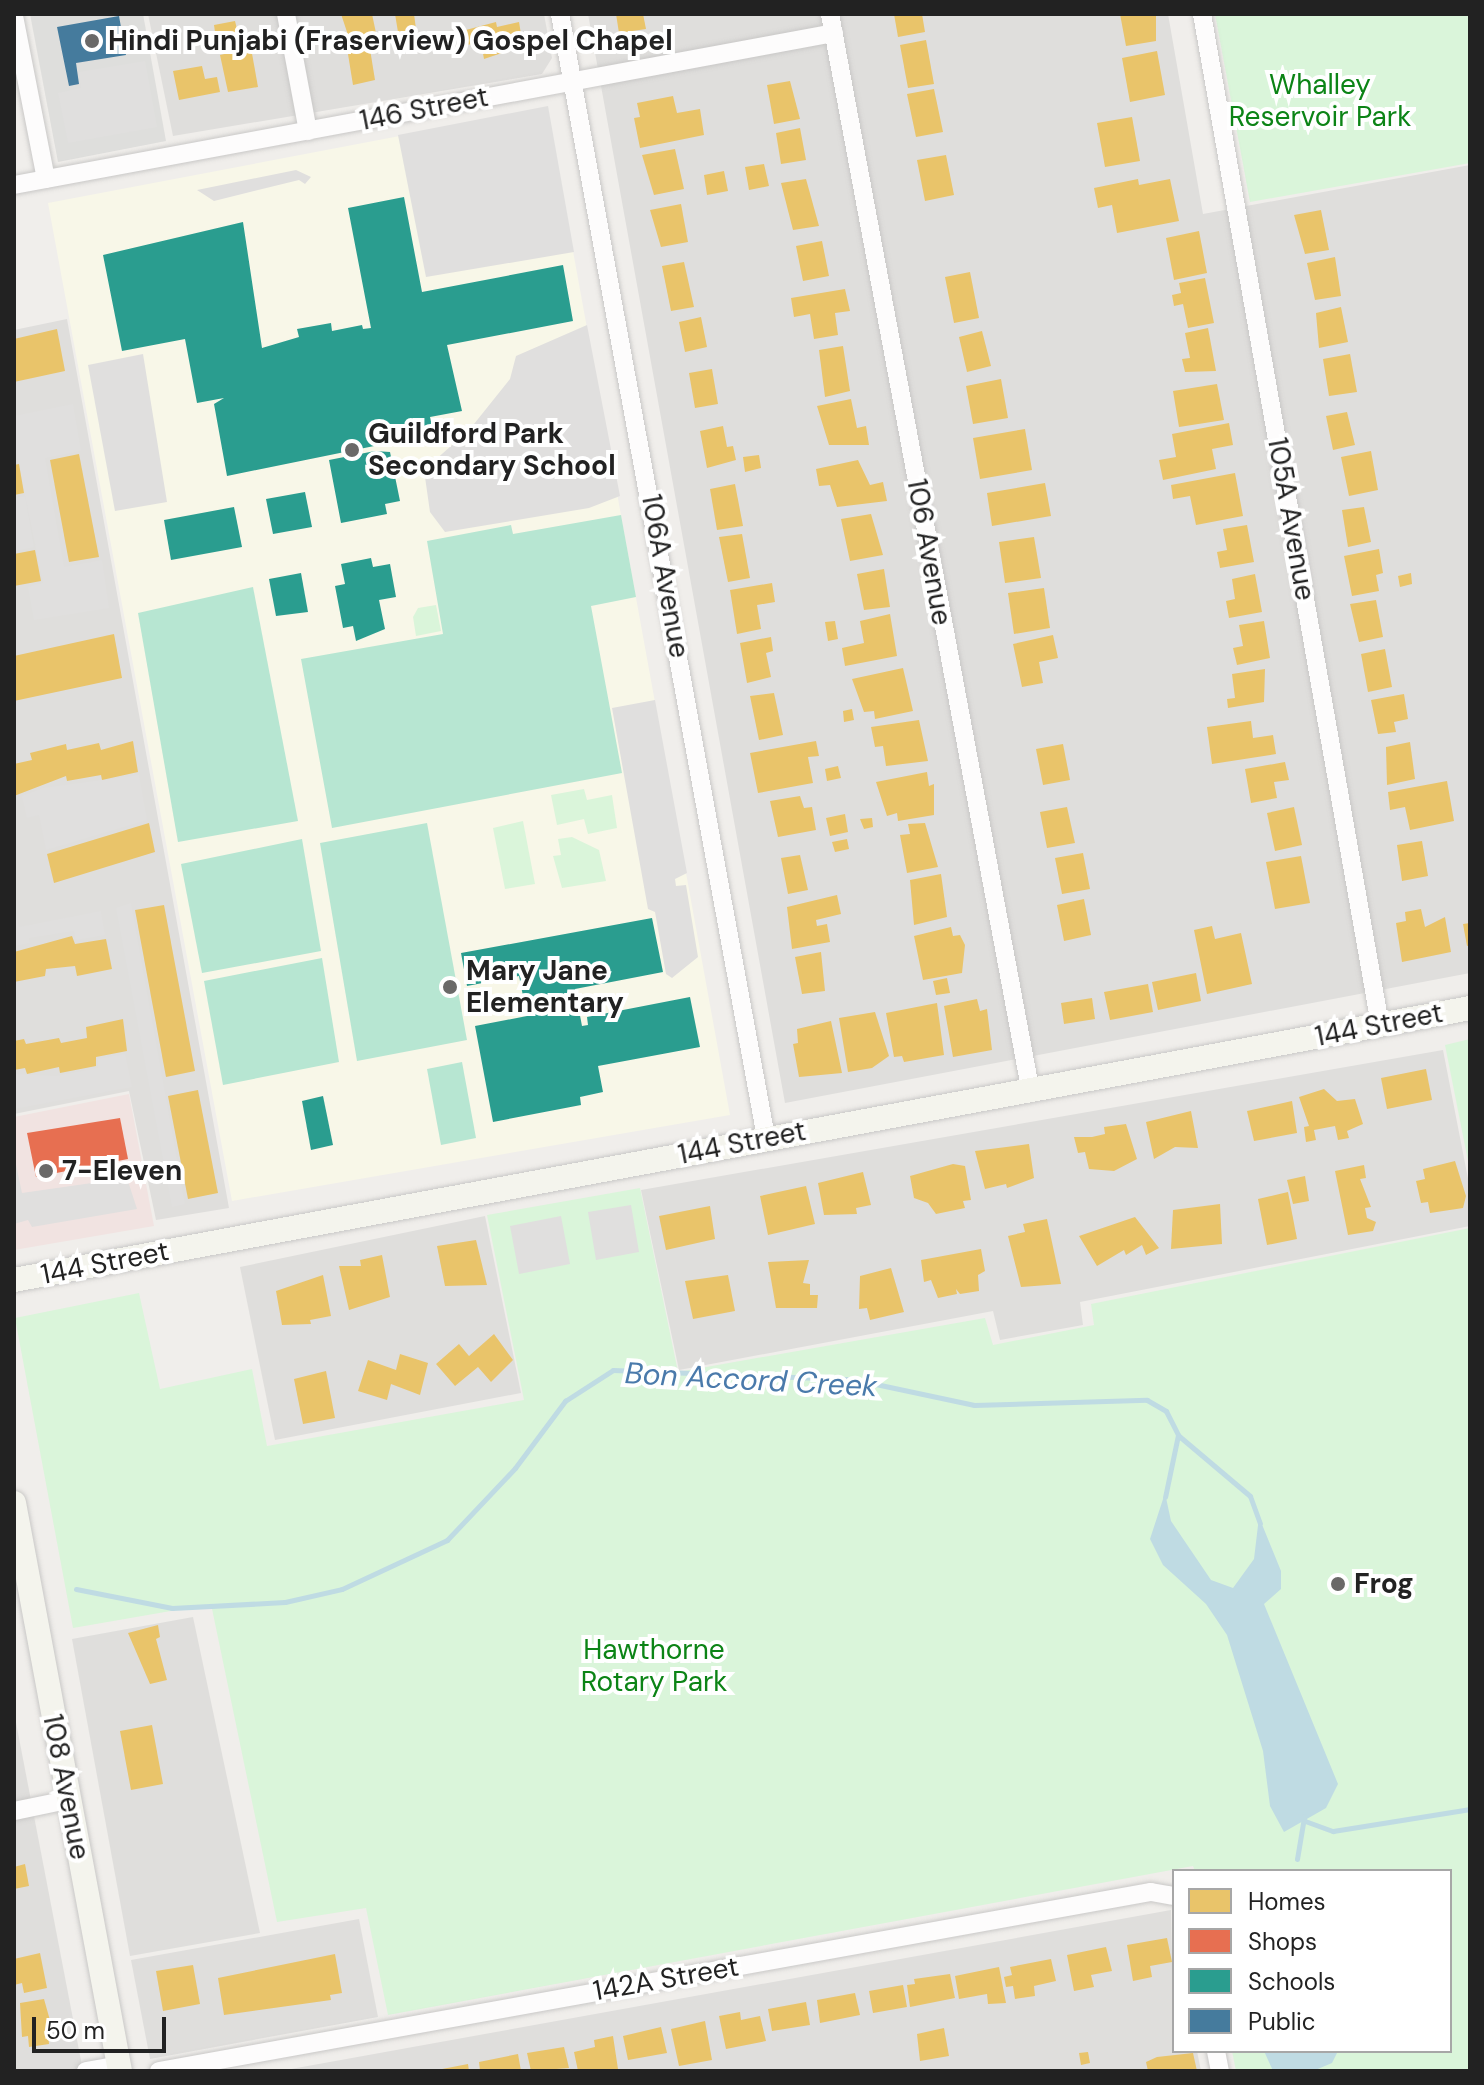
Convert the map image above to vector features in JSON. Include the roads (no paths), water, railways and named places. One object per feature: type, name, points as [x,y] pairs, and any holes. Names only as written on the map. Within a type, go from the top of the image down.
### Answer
[{"type":"main road","name":"144 Street","points":[[14,1280],[1470,1008]]},
{"type":"main road","name":"108 Avenue","points":[[14,1503],[67,1800],[120,2068]]},
{"type":"street","points":[[286,14],[308,131]]},
{"type":"street","name":"106A Avenue","points":[[560,14],[766,1138]]},
{"type":"street","name":"106 Avenue","points":[[830,14],[1030,1088]]},
{"type":"street","name":"105A Avenue","points":[[1202,14],[1380,1025]]},
{"type":"street","points":[[14,16],[46,179]]},
{"type":"street","name":"146 Street","points":[[14,185],[834,33]]},
{"type":"street","points":[[14,1811],[67,1800]]},
{"type":"street","name":"142A Street","points":[[159,2071],[1151,1892],[1172,1896]]},
{"type":"street","points":[[86,2071],[120,2068]]},
{"type":"water","points":[[1165,1493],[1171,1521],[1211,1580],[1233,1588],[1254,1559],[1259,1517],[1281,1571],[1281,1589],[1264,1604],[1338,1784],[1326,1808],[1284,1832],[1270,1806],[1263,1751],[1227,1635],[1206,1604],[1163,1565],[1150,1539]]},
{"type":"water","points":[[1265,2053],[1337,2053],[1332,2063],[1313,2071],[1273,2071]]},
{"type":"waterway","name":"Bon Accord Creek","points":[[76,1589],[172,1608],[285,1602],[342,1589],[447,1540],[515,1468],[565,1401],[613,1370],[852,1379],[974,1405],[1147,1400],[1166,1411],[1178,1435],[1165,1497]]},
{"type":"waterway","points":[[1179,1436],[1250,1496],[1260,1523]]},
{"type":"waterway","points":[[1305,1821],[1333,1831],[1470,1809]]},
{"type":"waterway","points":[[1297,1859],[1304,1817]]},
{"type":"place","name":"Hindi Punjabi (Fraserview) Gospel Chapel","points":[[92,41]]},
{"type":"place","name":"Guildford Park Secondary School","points":[[352,450]]},
{"type":"place","name":"Mary Jane Elementary","points":[[450,987]]},
{"type":"place","name":"7-Eleven","points":[[46,1171]]},
{"type":"place","name":"Frog","points":[[1338,1584]]},
{"type":"park label","name":"Whalley Reservoir Park","points":[[1320,101]]},
{"type":"park label","name":"Hawthorne Rotary Park","points":[[654,1666]]}]
